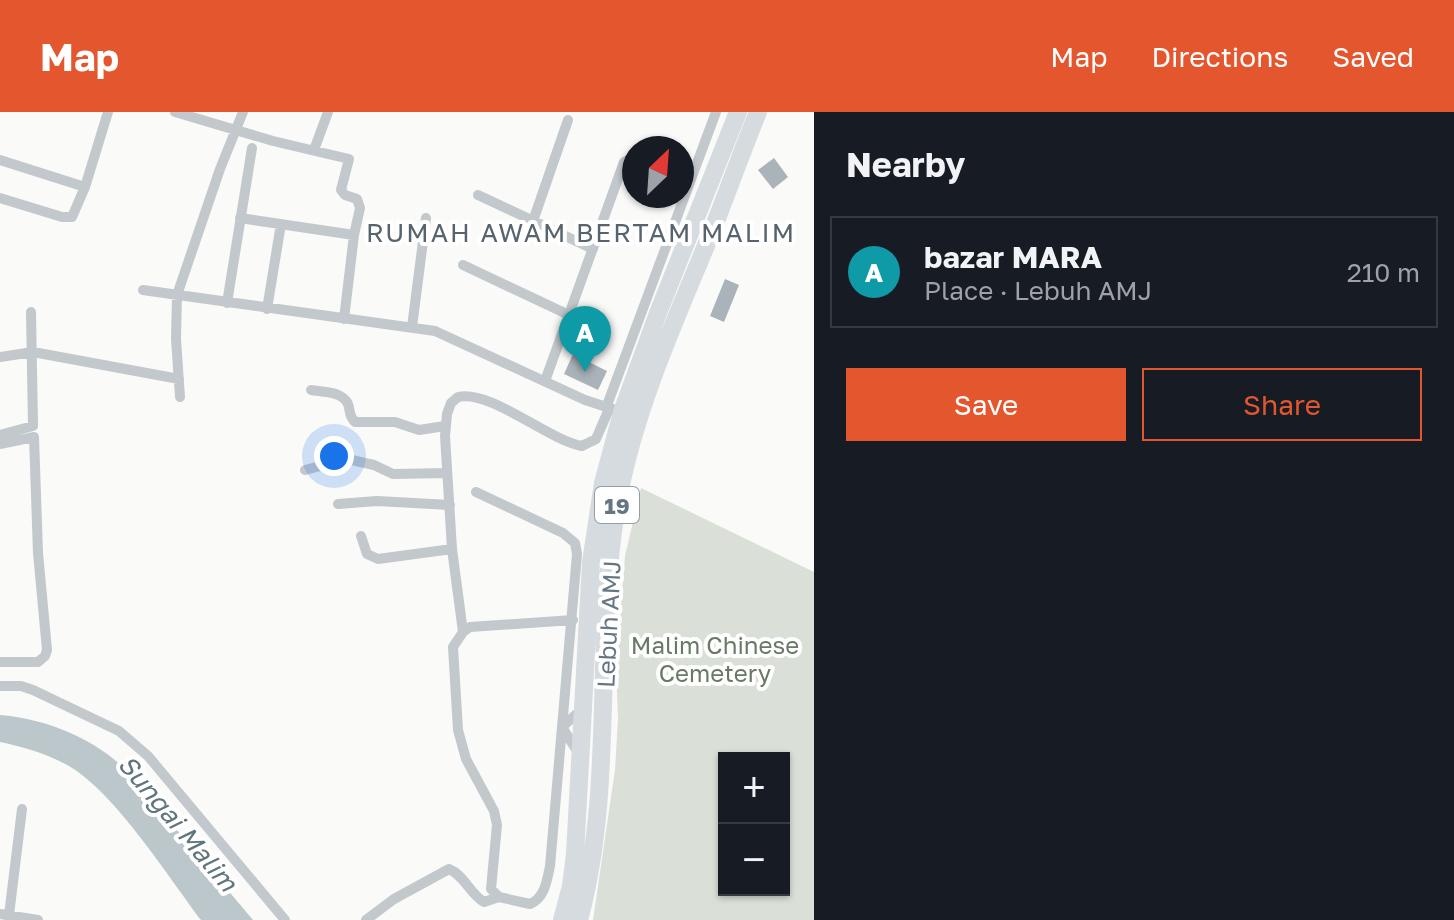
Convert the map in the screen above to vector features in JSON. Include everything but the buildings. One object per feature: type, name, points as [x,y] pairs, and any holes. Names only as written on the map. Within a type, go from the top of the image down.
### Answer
[{"type":"highway","points":[[718,163],[732,112]]},
{"type":"highway","name":"Lebuh AMJ","points":[[694,184],[718,163],[738,112]]},
{"type":"highway","name":"Lebuh AMJ","points":[[579,920],[590,877],[599,809],[607,605],[616,510],[654,374],[760,112]]},
{"type":"highway","name":"Lebuh AMJ","points":[[562,920],[573,872],[593,540],[612,410],[658,313],[687,208]]},
{"type":"street","points":[[0,198],[67,218],[75,213],[108,112]]},
{"type":"street","points":[[175,112],[349,159],[341,190],[359,201],[344,319]]},
{"type":"street","points":[[180,397],[177,295],[243,112]]},
{"type":"street","points":[[314,150],[328,112]]},
{"type":"street","points":[[694,182],[716,112]]},
{"type":"street","points":[[533,221],[568,120]]},
{"type":"street","points":[[227,303],[252,148]]},
{"type":"street","points":[[0,160],[85,187]]},
{"type":"street","points":[[545,381],[622,168]]},
{"type":"street","points":[[478,195],[593,249]]},
{"type":"street","points":[[240,218],[354,235]]},
{"type":"street","points":[[412,327],[426,218]]},
{"type":"street","points":[[267,309],[281,224]]},
{"type":"street","points":[[463,265],[569,315]]},
{"type":"street","points":[[143,290],[446,334],[612,410],[596,439],[582,446],[542,430],[475,396],[458,397],[451,403],[445,426],[447,473],[452,549],[463,632]]},
{"type":"street","points":[[0,435],[33,426],[31,312]]},
{"type":"street","points":[[0,357],[33,352],[179,379]]},
{"type":"street","points":[[311,390],[342,397],[355,422],[395,422],[419,430],[445,426]]},
{"type":"street","points":[[0,444],[34,437],[38,553],[47,650],[38,662],[0,662]]},
{"type":"street","points":[[305,470],[347,459],[374,465],[393,474],[447,473]]},
{"type":"street","points":[[476,492],[563,533],[575,543],[577,554],[573,620],[550,866],[540,898],[530,904],[499,897],[491,889],[497,825],[494,811],[466,759],[458,730],[453,647],[463,632],[478,625],[573,620]]},
{"type":"street","points":[[338,504],[377,501],[450,505]]},
{"type":"street","points":[[361,536],[367,554],[378,559],[452,549]]},
{"type":"street","points":[[0,686],[21,686],[33,690],[125,735],[148,756],[285,920]]},
{"type":"street","points":[[562,727],[579,714],[584,702]]},
{"type":"street","points":[[562,727],[582,759]]},
{"type":"street","points":[[22,809],[4,914],[38,920]]},
{"type":"street","points":[[366,920],[394,899],[449,869],[456,872],[479,899],[489,902],[499,897]]},
{"type":"green space","name":"Malim Chinese Cemetery","points":[[641,488],[814,572],[814,920],[593,920],[615,770],[618,719],[616,667],[625,556]]},
{"type":"shaded area","points":[[0,715],[53,726],[86,741],[116,761],[253,920],[201,920],[140,837],[87,779],[53,758],[0,742]]},
{"type":"place","name":"bazar MARA","points":[[585,372]]},
{"type":"district","name":"RUMAH AWAM BERTAM MALIM","points":[[581,232]]},
{"type":"water label","name":"Sungai Malim","points":[[178,823]]}]
